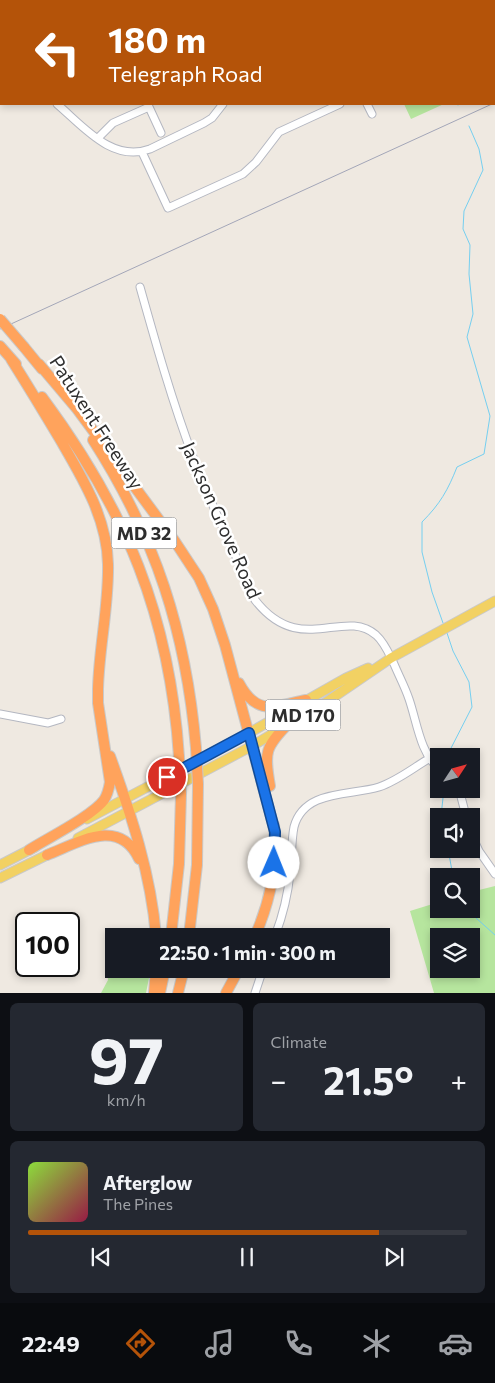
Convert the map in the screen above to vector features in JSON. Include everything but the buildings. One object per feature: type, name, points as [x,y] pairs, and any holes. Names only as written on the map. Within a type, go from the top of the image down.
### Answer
[{"type":"highway","name":"Patuxent Freeway","points":[[0,319],[74,411],[111,469],[132,507],[157,563],[170,599],[186,664],[196,748],[198,784],[197,865],[190,928]]},
{"type":"highway","name":"Patuxent Freeway","points":[[0,346],[48,406],[80,452],[128,539],[153,604],[164,645],[173,695],[179,757],[179,864],[172,928]]},
{"type":"highway","points":[[10,357],[82,478],[95,504],[104,534],[108,572],[98,672],[98,703],[110,782],[107,795],[92,812],[29,850]]},
{"type":"highway","points":[[38,364],[78,409],[184,554],[199,578],[213,609],[232,668],[275,832]]},
{"type":"highway","points":[[232,668],[246,695],[257,705],[275,708],[306,700]]},
{"type":"highway","points":[[258,928],[273,878],[275,846],[266,757],[271,743],[290,723]]},
{"type":"highway","points":[[102,726],[129,811],[147,878],[155,928]]},
{"type":"highway","points":[[47,855],[98,836],[115,836],[133,847],[147,878]]},
{"type":"highway","points":[[154,993],[155,978]]},
{"type":"highway","points":[[160,993],[163,978]]},
{"type":"highway","points":[[178,993],[182,978]]},
{"type":"highway","points":[[226,993],[234,978]]},
{"type":"main road","name":"MD 170","points":[[0,865],[249,733],[346,678],[391,658],[495,601]]},
{"type":"main road","name":"MD 170","points":[[0,878],[252,746],[328,700],[391,658]]},
{"type":"street","points":[[58,105],[107,146],[120,151],[142,152],[204,124],[212,118],[222,105]]},
{"type":"street","points":[[142,152],[168,208],[243,174],[256,162],[279,132],[338,105]]},
{"type":"street","points":[[368,105],[372,114]]},
{"type":"street","points":[[98,138],[113,123],[149,107],[161,133]]},
{"type":"street","name":"Jackson Grove Road","points":[[140,286],[163,368],[192,456],[255,600],[275,620],[297,629],[318,630],[352,626],[368,630],[380,638],[409,699],[422,741],[430,758]]},
{"type":"street","points":[[0,714],[48,723],[61,719]]},
{"type":"street","points":[[277,928],[288,893],[294,826],[303,810],[312,802],[324,797],[378,787],[388,783],[430,758]]},
{"type":"street","points":[[480,852],[495,874]]},
{"type":"street","points":[[255,993],[260,978]]},
{"type":"green space","points":[[404,105],[442,105],[411,119]]},
{"type":"green space","points":[[495,886],[495,993],[434,993],[410,911],[430,905],[430,918],[480,918],[480,890]]},
{"type":"green space","points":[[108,978],[149,978],[146,993],[101,993]]},
{"type":"waterway","points":[[443,623],[432,592],[422,552],[422,522],[443,496],[457,467],[484,454],[490,416],[467,337],[473,314],[469,274],[470,245],[463,229],[464,211],[483,170],[479,149],[469,126]]},
{"type":"waterway","points":[[447,633],[453,651],[469,682],[472,707],[451,748]]},
{"type":"waterway","points":[[442,808],[443,798]]},
{"type":"waterway","points":[[450,858],[452,868]]},
{"type":"waterway","points":[[476,918],[495,935]]},
{"type":"railway","points":[[0,329],[490,105]]},
{"type":"route","points":[[167,777],[249,733],[275,832],[274,863]]}]
